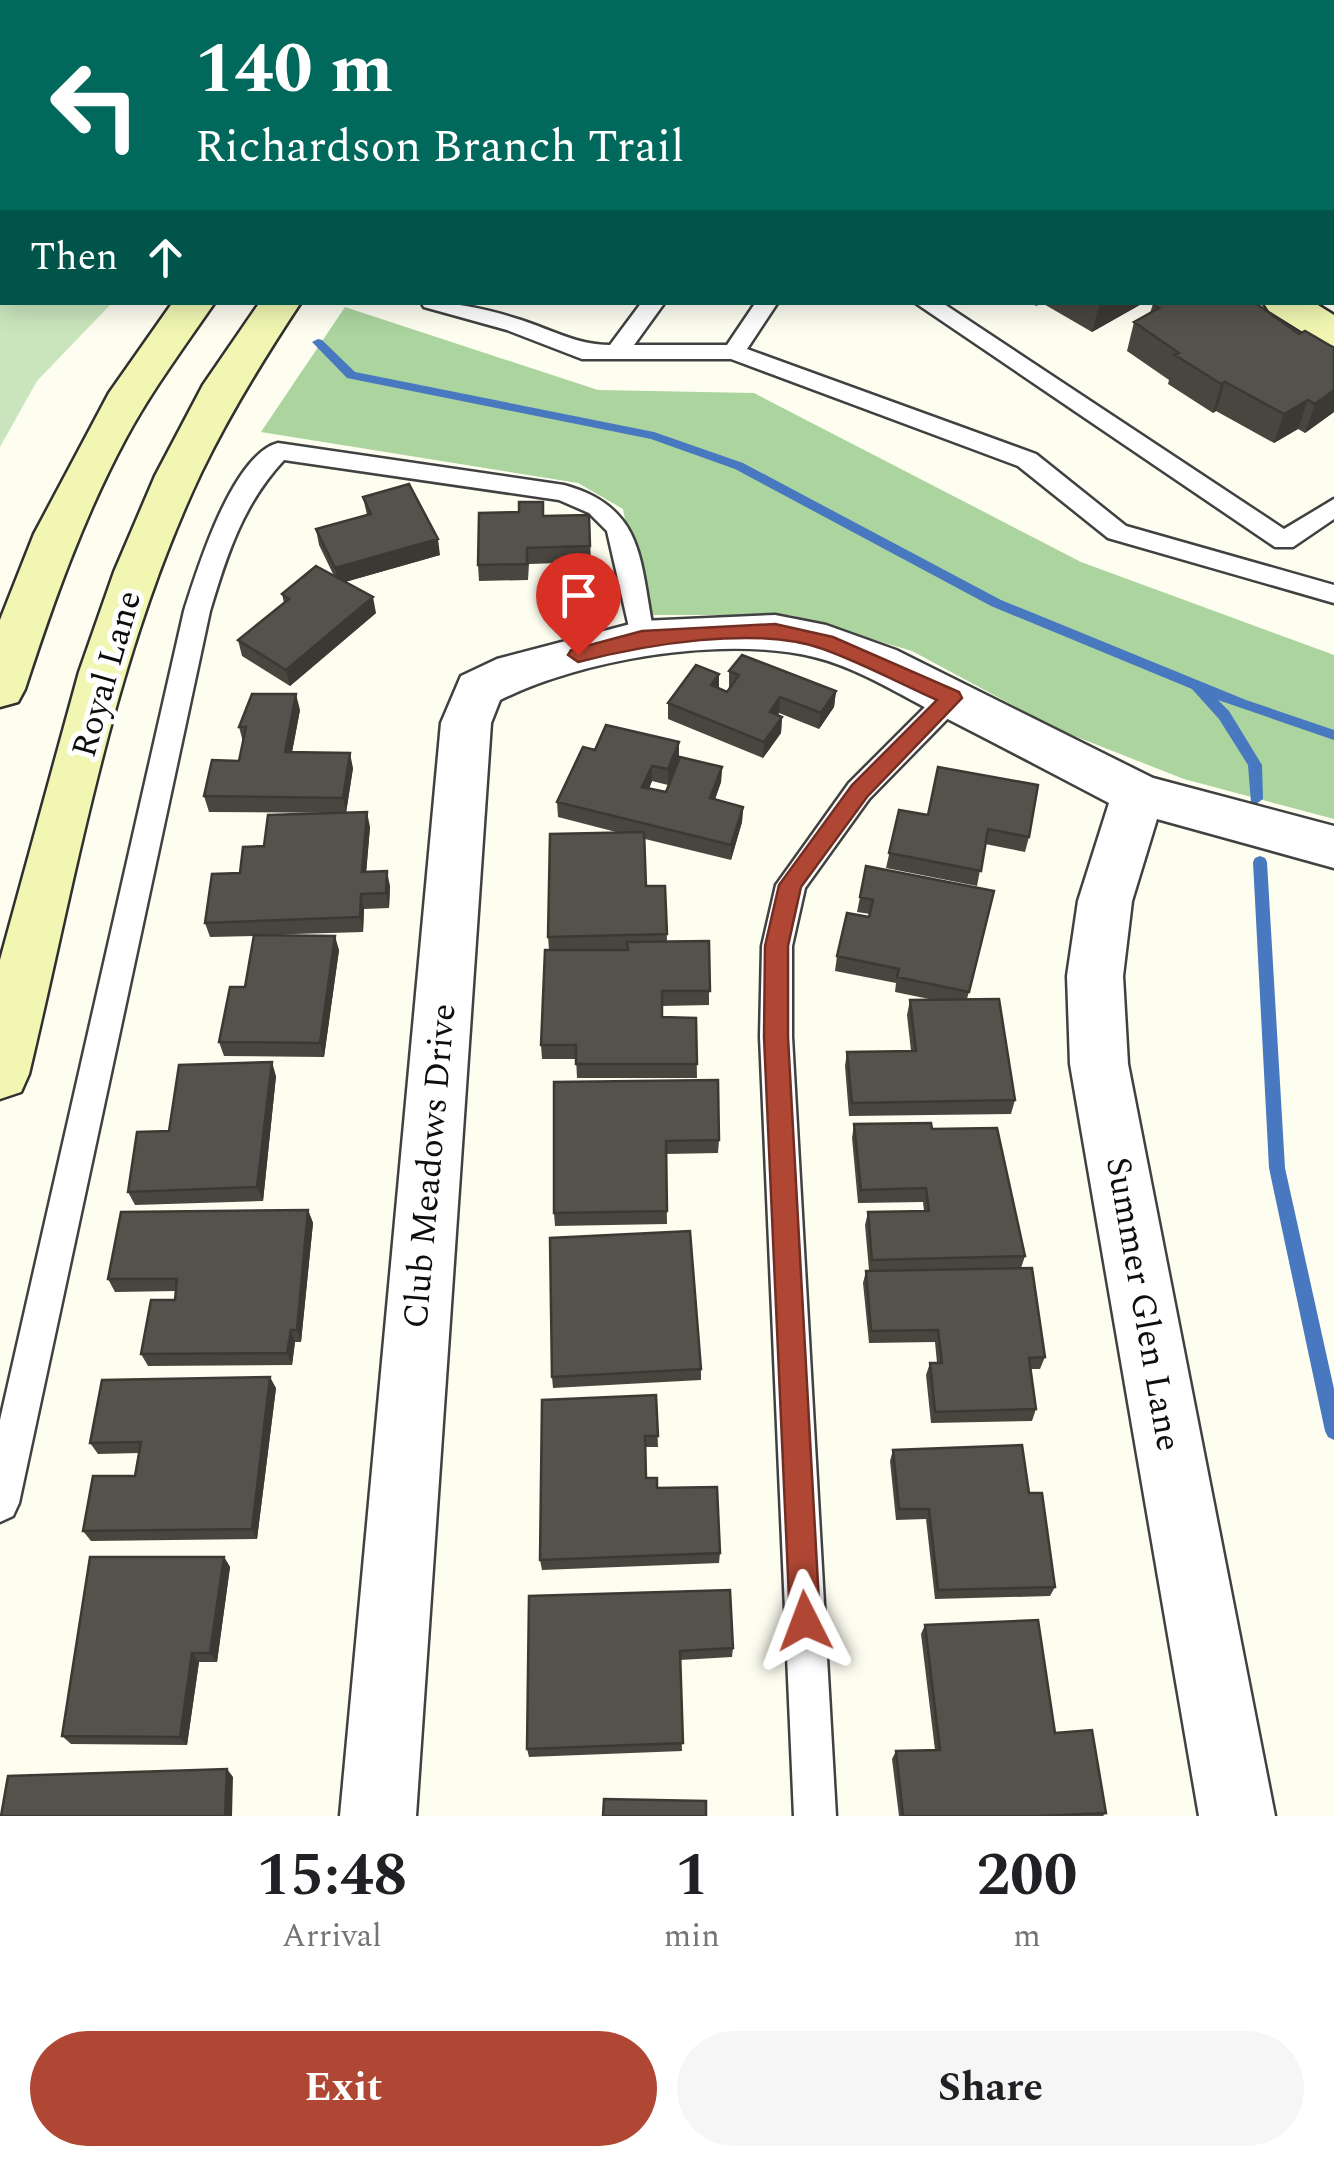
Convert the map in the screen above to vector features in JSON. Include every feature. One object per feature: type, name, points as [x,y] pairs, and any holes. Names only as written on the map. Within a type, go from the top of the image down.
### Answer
[{"type":"main road","points":[[0,688],[38,576],[71,496],[150,361],[193,305]]},
{"type":"main road","name":"Royal Lane","points":[[0,1074],[89,729],[145,547],[206,416],[278,305]]},
{"type":"main road","points":[[1288,305],[1334,333]]},
{"type":"street","name":"Club Meadows Drive","points":[[378,1816],[466,722],[479,689],[514,672],[642,638],[775,632],[844,648],[952,698],[1138,794],[1334,847]]},
{"type":"street","name":"Summer Glen Lane","points":[[1138,794],[1105,901],[1095,976],[1099,1064],[1237,1816]]},
{"type":"lane","points":[[443,305],[515,325],[582,352],[734,352],[1027,460],[1117,532],[1334,594]]},
{"type":"lane","points":[[515,325],[532,305]]},
{"type":"lane","points":[[616,352],[652,305]]},
{"type":"lane","points":[[734,352],[765,305]]},
{"type":"lane","points":[[930,305],[1284,541]]},
{"type":"lane","points":[[0,1503],[198,611],[220,536],[246,483],[278,451],[564,492],[598,506],[619,528],[642,638]]},
{"type":"lane","points":[[1278,578],[1284,541],[1334,506]]},
{"type":"lane","points":[[815,1816],[776,1037],[776,946],[790,885],[860,791],[952,698]]},
{"type":"green space","points":[[0,305],[110,305],[37,381],[0,447]]},
{"type":"green space","points":[[345,307],[598,390],[754,393],[1081,562],[1334,655],[1334,819],[1184,779],[1059,730],[912,651],[790,615],[642,615],[623,509],[578,483],[261,432]]},
{"type":"building","points":[[1154,305],[1258,305],[1299,334],[1305,331],[1334,348],[1334,390],[1315,404],[1308,400],[1284,414],[1225,382],[1221,384],[1175,355],[1179,353],[1134,322],[1159,308]]},
{"type":"building","points":[[409,484],[438,539],[335,568],[316,529],[371,514],[363,497]]},
{"type":"building","points":[[519,502],[543,502],[543,516],[589,515],[590,546],[527,548],[527,564],[478,565],[479,513],[519,512]]},
{"type":"building","points":[[316,566],[373,597],[286,670],[238,640],[289,599],[282,594]]},
{"type":"building","points":[[742,655],[836,691],[821,713],[780,697],[770,712],[782,717],[764,742],[668,703],[696,665],[719,674],[711,685],[727,692],[739,675],[729,671]]},
{"type":"building","points":[[252,694],[296,694],[285,752],[350,753],[343,798],[204,796],[212,760],[239,761],[246,727],[239,727]]},
{"type":"building","points":[[606,725],[679,742],[668,769],[652,766],[642,787],[666,792],[680,757],[722,767],[710,798],[743,807],[731,845],[557,802],[583,747],[595,750]]},
{"type":"building","points":[[938,767],[1038,785],[1029,837],[988,829],[981,871],[889,853],[899,810],[928,815]]},
{"type":"building","points":[[367,812],[362,872],[387,871],[386,893],[361,894],[360,917],[205,923],[212,874],[240,873],[243,847],[264,846],[268,815]]},
{"type":"building","points":[[644,832],[646,886],[665,886],[667,934],[548,937],[550,834]]},
{"type":"building","points":[[866,866],[994,891],[969,992],[897,977],[899,969],[837,956],[847,913],[869,917],[873,900],[860,897]]},
{"type":"building","points":[[254,935],[335,936],[320,1043],[219,1042],[230,987],[245,987]]},
{"type":"building","points":[[709,941],[710,991],[662,991],[662,1017],[696,1018],[697,1064],[576,1064],[576,1045],[541,1045],[545,950],[628,950],[627,942]]},
{"type":"building","points":[[999,999],[1015,1100],[852,1103],[847,1052],[916,1051],[910,1000]]},
{"type":"building","points":[[272,1062],[257,1187],[128,1192],[137,1132],[169,1131],[179,1065]]},
{"type":"building","points":[[718,1080],[719,1140],[666,1141],[667,1211],[554,1213],[554,1082]]},
{"type":"building","points":[[931,1123],[932,1129],[997,1128],[1025,1256],[872,1260],[868,1212],[929,1211],[926,1188],[861,1190],[854,1124]]},
{"type":"building","points":[[308,1210],[297,1330],[291,1330],[287,1353],[141,1354],[151,1300],[175,1300],[177,1279],[108,1279],[121,1212]]},
{"type":"building","points":[[690,1231],[701,1369],[552,1377],[550,1238]]},
{"type":"building","points":[[1032,1268],[1045,1357],[1029,1358],[1036,1409],[935,1412],[930,1363],[942,1363],[938,1330],[871,1331],[866,1271]]},
{"type":"building","points":[[270,1377],[252,1529],[83,1531],[93,1476],[135,1476],[141,1442],[90,1443],[102,1380]]},
{"type":"building","points":[[656,1395],[658,1436],[645,1436],[646,1478],[657,1478],[657,1488],[717,1487],[720,1553],[540,1560],[542,1400]]},
{"type":"building","points":[[1022,1445],[1029,1493],[1042,1493],[1055,1587],[938,1590],[929,1509],[899,1509],[893,1450]]},
{"type":"building","points":[[90,1557],[224,1557],[210,1653],[192,1653],[180,1737],[62,1736]]},
{"type":"building","points":[[730,1590],[733,1648],[680,1651],[683,1743],[527,1749],[529,1596]]},
{"type":"building","points":[[1038,1620],[1055,1733],[1092,1730],[1106,1813],[903,1816],[896,1751],[940,1750],[925,1625]]},
{"type":"building","points":[[227,1769],[225,1816],[1,1816],[8,1776]]},
{"type":"building","points":[[604,1799],[706,1801],[706,1816],[603,1816]]},
{"type":"waterway","points":[[318,342],[351,375],[654,436],[739,466],[996,603],[1241,704],[1334,735]]},
{"type":"waterway","points":[[1198,688],[1224,715],[1255,765],[1256,799]]},
{"type":"waterway","points":[[1260,862],[1277,1168],[1334,1431]]},
{"type":"route","points":[[578,655],[642,638],[775,632],[826,642],[879,662],[952,698],[860,791],[790,885],[776,946],[776,1037],[805,1621]]}]
